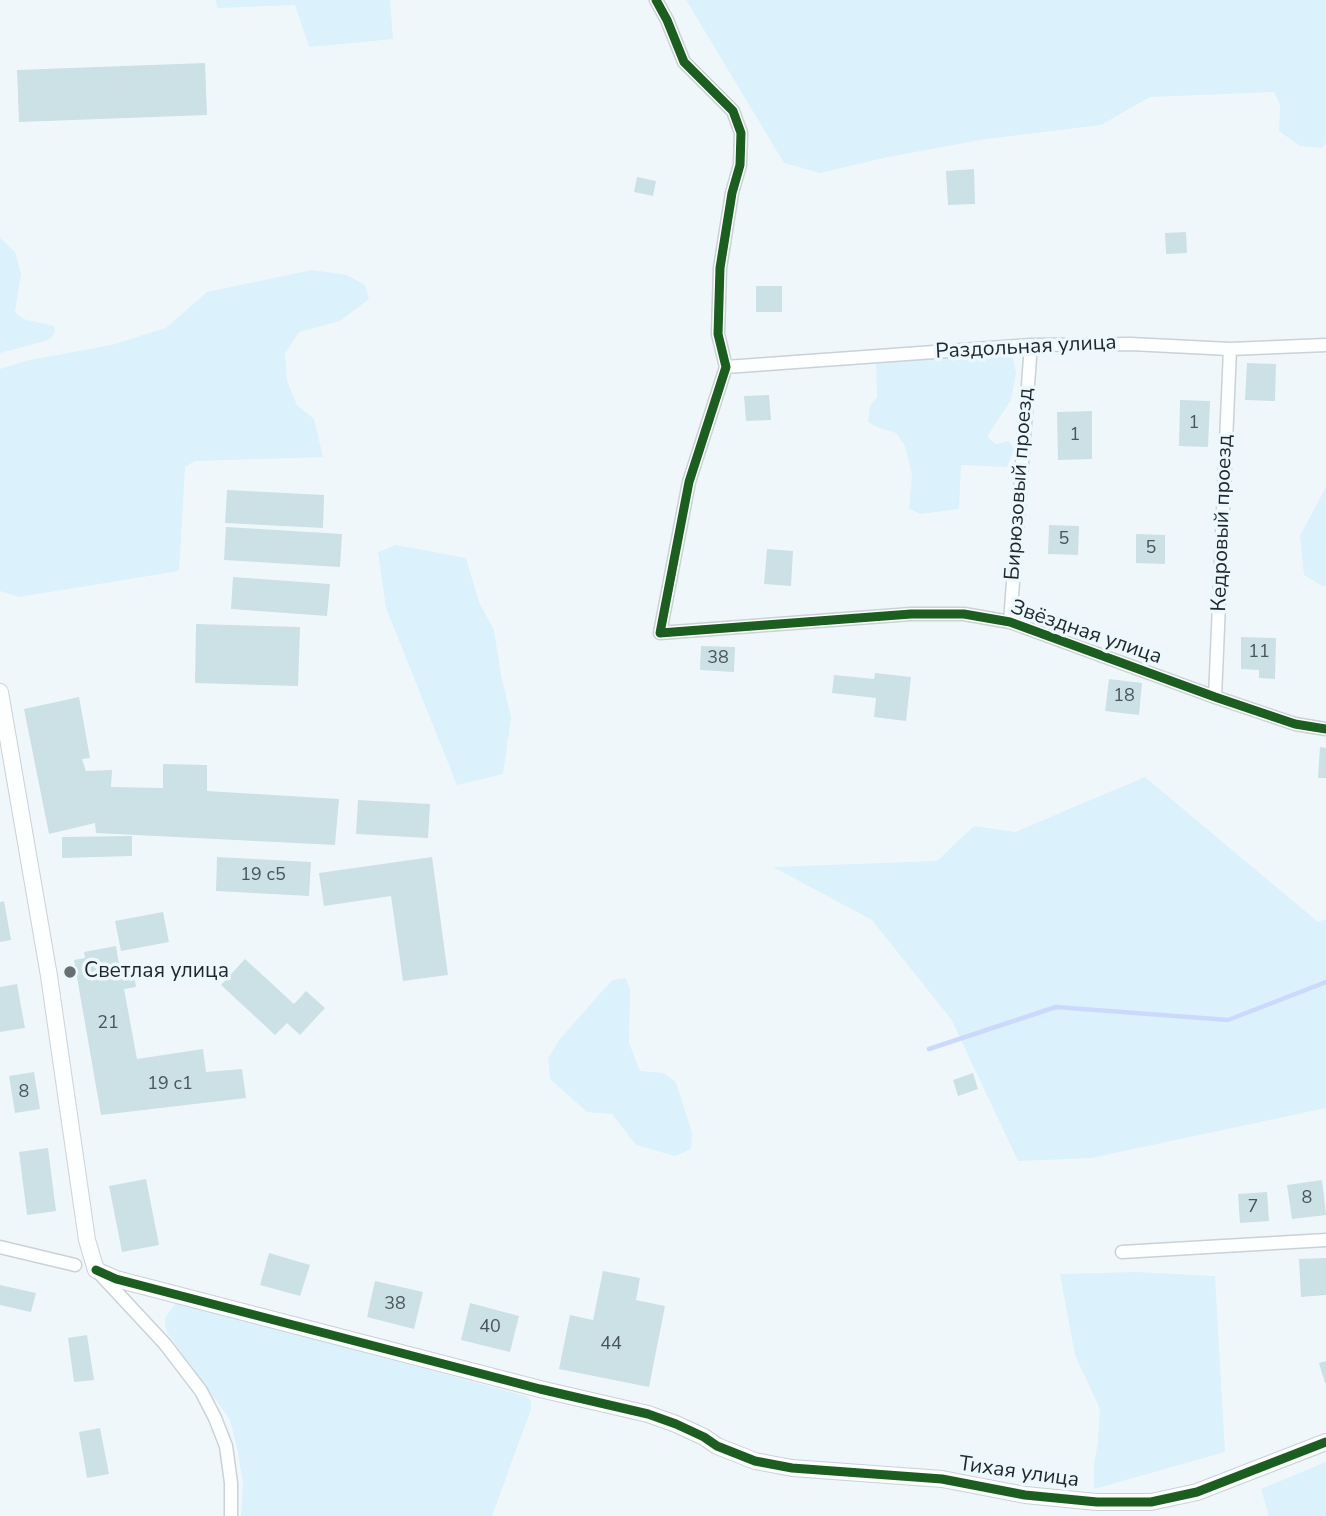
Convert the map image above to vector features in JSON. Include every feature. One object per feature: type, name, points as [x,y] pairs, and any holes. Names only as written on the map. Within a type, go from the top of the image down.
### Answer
[{"type":"street","points":[[656,0],[684,62],[733,111],[741,134],[740,165],[732,192],[720,268],[718,334],[726,367]]},
{"type":"street","name":"Раздольная улица","points":[[726,367],[1031,345],[1131,344],[1230,349],[1326,345]]},
{"type":"street","name":"Бирюзовый проезд","points":[[1010,622],[1031,345]]},
{"type":"street","name":"Кедровый проезд","points":[[1215,697],[1230,349]]},
{"type":"street","name":"Звёздная улица","points":[[726,367],[688,482],[660,634],[911,614],[964,614],[1010,622],[1215,697],[1295,724],[1326,729]]},
{"type":"street","points":[[0,692],[49,976],[87,1240],[96,1270],[165,1344],[201,1391],[226,1446],[232,1483],[231,1516]]},
{"type":"street","points":[[1122,1252],[1326,1240]]},
{"type":"street","points":[[0,1247],[75,1265]]},
{"type":"street","name":"Тихая улица","points":[[96,1270],[116,1279],[648,1415],[755,1461],[792,1468],[942,1479],[1025,1495],[1097,1502],[1151,1502],[1197,1492],[1326,1443]]},
{"type":"shaded area","points":[[216,0],[390,0],[393,39],[309,47],[295,5],[217,8]]},
{"type":"shaded area","points":[[686,0],[1326,0],[1326,143],[1322,148],[1300,146],[1279,131],[1280,105],[1274,92],[1150,97],[1101,125],[986,139],[820,173],[784,163]]},
{"type":"shaded area","points":[[0,238],[15,252],[21,274],[15,312],[23,319],[54,326],[55,331],[52,337],[45,341],[0,353]]},
{"type":"shaded area","points":[[312,270],[347,275],[365,285],[369,299],[340,321],[299,332],[285,354],[287,381],[297,405],[314,419],[323,457],[195,461],[185,467],[179,571],[19,597],[0,591],[0,369],[25,361],[111,345],[166,328],[207,292]]},
{"type":"shaded area","points":[[997,352],[1012,353],[1016,373],[1011,400],[987,437],[996,444],[1009,441],[1014,449],[1007,467],[961,465],[959,509],[920,514],[909,508],[912,475],[905,446],[896,433],[868,422],[870,406],[877,397],[876,364]]},
{"type":"shaded area","points":[[1326,487],[1326,586],[1322,586],[1304,575],[1300,536]]},
{"type":"shaded area","points":[[396,545],[466,558],[479,602],[494,630],[511,717],[503,774],[457,785],[386,608],[378,552]]},
{"type":"shaded area","points":[[1145,777],[1318,922],[1326,919],[1326,1108],[1091,1158],[1018,1161],[951,1019],[872,920],[773,867],[937,861],[974,826],[1015,832]]},
{"type":"shaded area","points":[[626,978],[630,989],[629,1043],[640,1071],[664,1073],[676,1082],[692,1133],[691,1149],[675,1156],[636,1145],[612,1114],[587,1112],[550,1079],[548,1059],[559,1040],[612,980]]},
{"type":"shaded area","points":[[1136,1272],[1215,1276],[1225,1452],[1094,1489],[1100,1409],[1075,1355],[1060,1274]]},
{"type":"shaded area","points":[[175,1304],[526,1396],[531,1401],[531,1409],[492,1516],[241,1516],[243,1484],[230,1420],[168,1334],[165,1318]]},
{"type":"shaded area","points":[[1326,1462],[1326,1516],[1269,1516],[1261,1489]]},
{"type":"building","points":[[205,63],[207,115],[19,122],[17,70]]},
{"type":"building","points":[[974,169],[975,204],[948,205],[946,171]]},
{"type":"building","points":[[637,177],[656,181],[653,196],[634,192]]},
{"type":"building","points":[[1186,232],[1187,253],[1166,254],[1165,233]]},
{"type":"building","points":[[756,286],[782,286],[782,312],[756,312]]},
{"type":"building","points":[[1247,363],[1276,364],[1275,401],[1245,400]]},
{"type":"building","points":[[769,395],[771,420],[746,421],[744,396]]},
{"type":"building","points":[[1180,400],[1210,401],[1208,447],[1179,446]]},
{"type":"building","points":[[1092,411],[1092,459],[1058,460],[1057,412]]},
{"type":"building","points":[[227,490],[324,495],[323,528],[225,523]]},
{"type":"building","points":[[1049,525],[1079,526],[1078,555],[1048,554]]},
{"type":"building","points":[[226,527],[342,534],[340,567],[224,560]]},
{"type":"building","points":[[1136,534],[1165,535],[1165,564],[1136,563]]},
{"type":"building","points":[[767,549],[793,551],[791,586],[764,584]]},
{"type":"building","points":[[233,577],[330,584],[327,616],[231,609]]},
{"type":"building","points":[[196,624],[300,627],[298,686],[195,683]]},
{"type":"building","points":[[1241,637],[1276,638],[1275,679],[1259,678],[1259,670],[1241,669]]},
{"type":"building","points":[[701,646],[735,647],[734,672],[700,670]]},
{"type":"building","points":[[875,673],[911,677],[906,721],[874,717],[876,698],[832,693],[834,675],[874,679]]},
{"type":"building","points":[[1109,679],[1142,683],[1139,715],[1105,711]]},
{"type":"building","points":[[79,697],[90,758],[82,759],[86,771],[112,770],[111,787],[163,788],[163,764],[207,765],[207,791],[339,799],[335,845],[96,833],[95,823],[49,834],[24,709]]},
{"type":"building","points":[[1320,747],[1326,748],[1326,778],[1318,778]]},
{"type":"building","points":[[358,800],[430,804],[428,838],[356,834]]},
{"type":"building","points":[[132,836],[132,856],[62,858],[62,837]]},
{"type":"building","points":[[217,857],[311,862],[309,896],[216,891]]},
{"type":"building","points":[[432,857],[448,975],[403,981],[391,896],[324,906],[319,873]]},
{"type":"building","points":[[4,901],[11,940],[0,942],[0,902]]},
{"type":"building","points":[[163,912],[169,942],[121,951],[115,921]]},
{"type":"building","points":[[116,946],[120,970],[133,968],[136,987],[124,989],[137,1059],[203,1049],[206,1072],[242,1069],[246,1098],[101,1115],[74,960],[85,958],[84,952]]},
{"type":"building","points":[[245,959],[294,1004],[306,991],[325,1008],[300,1035],[287,1023],[275,1035],[221,985]]},
{"type":"building","points":[[17,984],[25,1028],[0,1032],[0,987]]},
{"type":"building","points":[[34,1072],[40,1109],[15,1113],[9,1076]]},
{"type":"building","points":[[973,1073],[978,1089],[958,1096],[953,1080]]},
{"type":"building","points":[[48,1148],[56,1211],[27,1215],[19,1152]]},
{"type":"building","points":[[146,1179],[159,1245],[122,1252],[109,1186]]},
{"type":"building","points":[[1322,1180],[1326,1215],[1292,1219],[1287,1185]]},
{"type":"building","points":[[1267,1192],[1269,1221],[1240,1223],[1238,1194]]},
{"type":"building","points":[[269,1253],[310,1265],[300,1296],[260,1285]]},
{"type":"building","points":[[1326,1258],[1326,1295],[1301,1297],[1299,1259]]},
{"type":"building","points":[[603,1271],[640,1278],[636,1300],[665,1306],[649,1387],[559,1369],[570,1315],[593,1320]]},
{"type":"building","points":[[375,1281],[423,1292],[414,1329],[367,1317]]},
{"type":"building","points":[[0,1285],[36,1293],[31,1312],[0,1305]]},
{"type":"building","points":[[470,1303],[519,1316],[510,1352],[461,1340]]},
{"type":"building","points":[[87,1335],[94,1380],[74,1382],[68,1338]]},
{"type":"building","points":[[1326,1361],[1326,1383],[1325,1383],[1319,1363]]},
{"type":"building","points":[[100,1428],[109,1474],[87,1478],[79,1432]]},
{"type":"waterway","points":[[929,1049],[1056,1007],[1228,1020],[1326,982]]},
{"type":"cycle path","points":[[656,0],[684,62],[733,111],[741,133],[740,165],[732,193],[720,268],[718,334],[726,367],[689,482],[660,633],[911,614],[964,614],[1010,622],[1215,697],[1295,724],[1326,729]]},
{"type":"cycle path","points":[[96,1270],[116,1279],[540,1389],[648,1414],[676,1424],[717,1446],[755,1461],[792,1468],[942,1479],[1025,1495],[1097,1502],[1151,1502],[1197,1492],[1326,1442]]},
{"type":"place","name":"Светлая улица","points":[[70,972]]}]
